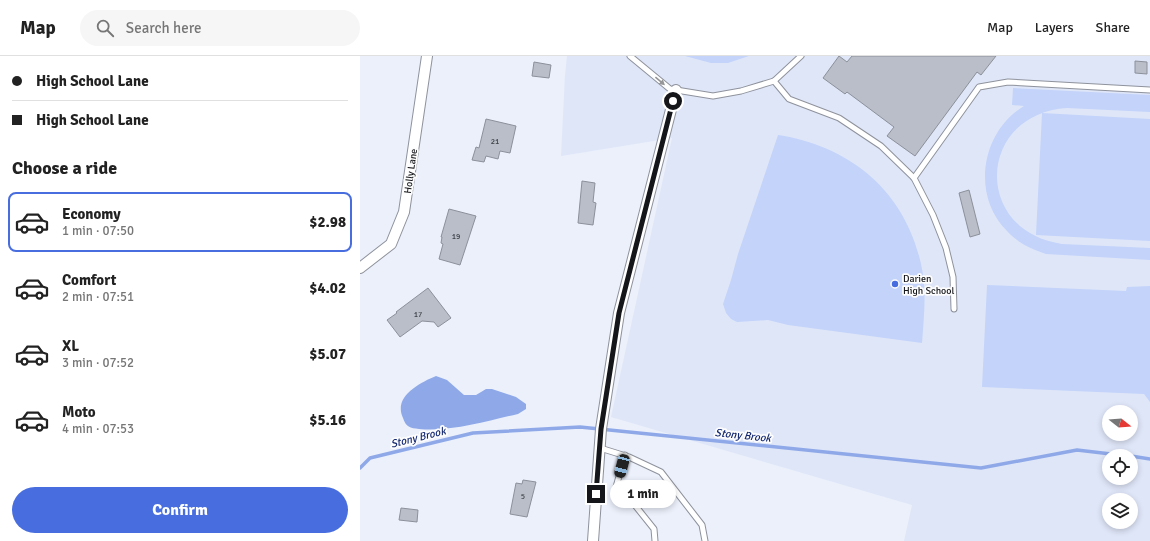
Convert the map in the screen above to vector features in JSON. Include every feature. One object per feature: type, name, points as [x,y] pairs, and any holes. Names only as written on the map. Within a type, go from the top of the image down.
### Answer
[{"type":"street","name":"Holly Lane","points":[[360,268],[391,244],[404,212],[426,56]]},
{"type":"street","points":[[593,541],[601,429],[619,313],[676,90]]},
{"type":"lane","points":[[630,56],[670,89],[713,96],[741,91],[774,81],[801,56]]},
{"type":"lane","points":[[774,81],[789,100],[839,118],[881,146],[914,178],[933,215],[946,248],[953,277],[954,308]]},
{"type":"lane","points":[[914,178],[979,87],[1008,82],[1150,90]]},
{"type":"lane","points":[[600,448],[625,456],[661,472],[702,525],[705,541]]},
{"type":"lane","points":[[625,456],[616,487],[634,504],[654,530],[655,541]]},
{"type":"shaded area","name":"Darien High School","points":[[567,56],[1150,56],[1150,541],[904,541],[912,505],[611,417],[672,138],[561,156]]},
{"type":"shaded area","points":[[685,56],[749,56],[728,63],[711,63]]},
{"type":"shaded area","points":[[1013,88],[1150,95],[1150,112],[1067,108],[1037,115],[1016,130],[1002,150],[997,173],[1000,197],[1012,218],[1033,235],[1062,244],[1150,248],[1150,260],[1046,254],[1025,245],[1007,231],[996,216],[988,200],[985,182],[986,165],[990,147],[998,131],[1009,117],[1024,106],[1012,105]]},
{"type":"shaded area","points":[[1042,113],[1150,119],[1150,241],[1036,235]]},
{"type":"shaded area","points":[[778,135],[804,141],[851,161],[870,176],[888,194],[902,215],[913,238],[921,264],[924,284],[922,343],[788,325],[768,320],[737,322],[731,319],[726,313],[723,304],[738,254]]},
{"type":"shaded area","points":[[987,285],[1126,291],[1127,287],[1150,286],[1150,402],[1144,394],[982,387]]},
{"type":"water","points":[[436,376],[447,380],[464,395],[476,395],[486,389],[492,389],[516,397],[526,404],[526,409],[518,414],[482,423],[444,429],[416,429],[409,426],[404,421],[401,410],[405,397],[415,387]]},
{"type":"building","points":[[839,56],[847,62],[852,56],[996,56],[981,75],[977,72],[915,156],[887,136],[894,127],[847,92],[845,94],[823,78]]},
{"type":"building","points":[[1135,61],[1147,62],[1147,74],[1135,73]]},
{"type":"building","points":[[534,62],[551,65],[549,78],[532,76]]},
{"type":"building","points":[[486,119],[516,126],[510,153],[500,151],[498,159],[486,156],[484,162],[472,160],[476,147],[479,148]]},
{"type":"building","points":[[582,181],[595,183],[593,202],[596,203],[593,225],[578,223]]},
{"type":"building","points":[[969,190],[980,234],[970,237],[959,193]]},
{"type":"building","points":[[449,209],[476,216],[460,265],[439,259],[443,244],[441,243],[441,237]]},
{"type":"building","points":[[428,288],[451,318],[438,327],[434,322],[422,321],[400,337],[387,320]]},
{"type":"building","points":[[523,480],[536,482],[527,517],[510,514],[516,483],[522,484]]},
{"type":"building","points":[[401,508],[418,510],[417,522],[399,520]]},
{"type":"waterway","name":"Stony Brook","points":[[360,468],[370,458],[473,433],[580,427],[981,468],[1077,450],[1102,453]]},
{"type":"waterway","name":"Stony Brook","points":[[1138,457],[1150,459]]},
{"type":"place","name":"Darien High School","points":[[895,284]]},
{"type":"route","points":[[596,494],[601,429],[619,313],[673,101]]}]
